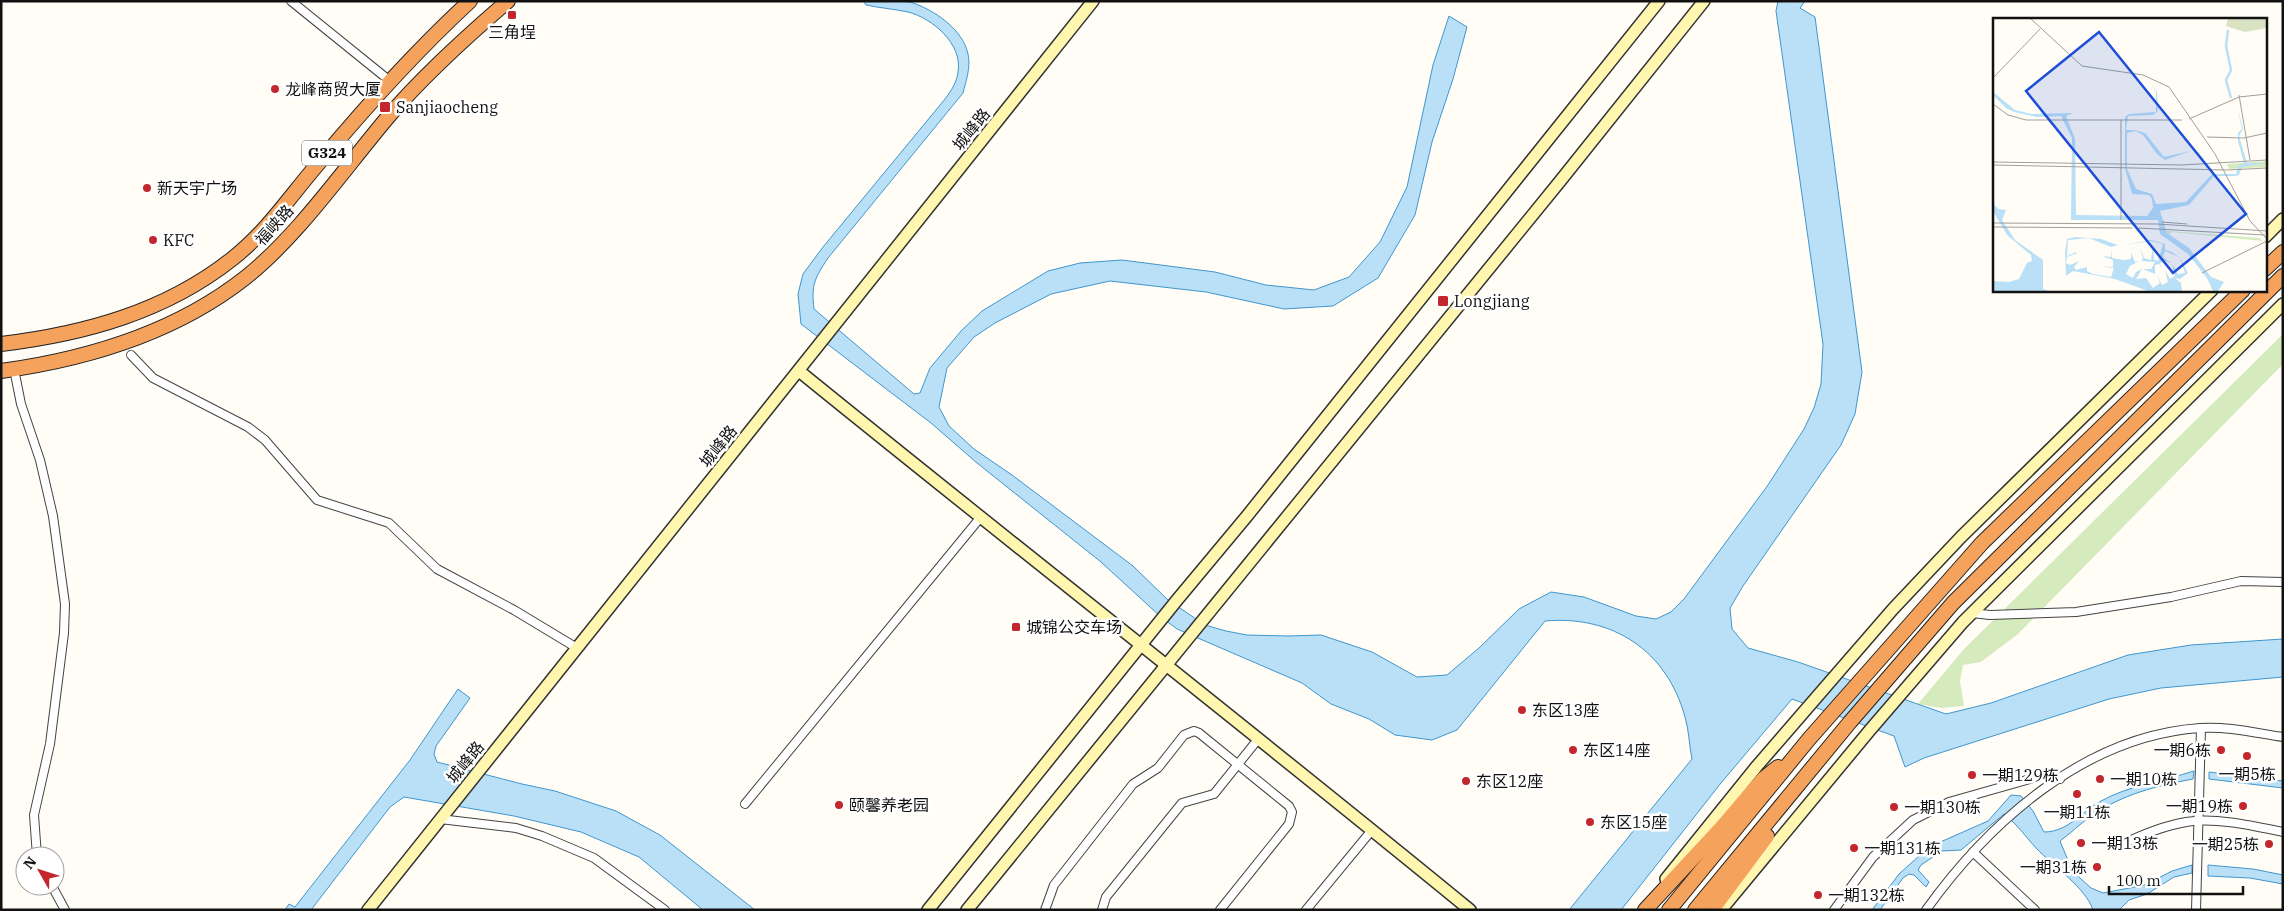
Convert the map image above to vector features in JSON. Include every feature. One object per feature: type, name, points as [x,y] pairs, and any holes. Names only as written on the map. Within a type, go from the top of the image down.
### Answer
[{"type":"highway","name":"福峡路","points":[[1,344],[66,335],[143,311],[177,295],[230,260],[258,235],[390,81],[470,1]]},
{"type":"highway","name":"福峡路","points":[[8,370],[93,353],[133,340],[157,330],[207,304],[244,278],[287,239],[390,114],[463,41],[508,1]]},
{"type":"highway","points":[[2266,268],[2282,252]]},
{"type":"highway","points":[[1695,910],[1850,722],[1953,603],[1994,560],[2283,276]]},
{"type":"highway","points":[[1669,910],[1805,743],[1982,543],[2242,291]]},
{"type":"highway","points":[[1712,910],[1850,722]]},
{"type":"highway","points":[[1644,910],[1721,828],[1763,779],[1805,743]]},
{"type":"street","name":"城峰路","points":[[368,910],[1093,1]]},
{"type":"street","points":[[928,910],[1177,600],[1254,509],[1659,1]]},
{"type":"street","points":[[967,910],[1561,180],[1704,1]]},
{"type":"street","points":[[294,2],[390,81]]},
{"type":"street","points":[[2266,236],[2283,219]]},
{"type":"street","points":[[1644,910],[1696,841],[1836,673],[1961,538],[2211,291]]},
{"type":"street","points":[[1721,910],[1870,730],[1972,613],[2283,304]]},
{"type":"street","points":[[132,356],[153,378],[248,427],[265,440],[317,500],[389,523],[437,569],[514,610],[578,648]]},
{"type":"street","points":[[8,370],[40,460],[62,574],[64,604],[64,634],[50,744],[34,815],[36,846]]},
{"type":"street","points":[[799,371],[980,518],[1259,738],[1470,910]]},
{"type":"street","points":[[744,804],[980,518]]},
{"type":"street","points":[[1972,613],[1990,615],[2076,612],[2171,597],[2241,581],[2283,582]]},
{"type":"street","points":[[2196,910],[2201,728]]},
{"type":"street","points":[[1926,910],[1945,884],[1973,852],[2008,818],[2060,779],[2099,755],[2127,742],[2162,733],[2201,728],[2236,730],[2283,738]]},
{"type":"street","points":[[1045,910],[1054,885],[1133,784],[1158,768],[1189,732],[1199,733],[1289,806],[1292,812],[1289,824],[1220,910]]},
{"type":"street","points":[[1102,910],[1106,897],[1182,803],[1214,794],[1259,738]]},
{"type":"street","points":[[1834,910],[1873,857],[1913,820],[1950,802],[2044,775],[2060,779]]},
{"type":"street","points":[[443,815],[516,828],[542,836],[594,858],[665,910]]},
{"type":"street","points":[[2120,845],[2144,834],[2186,822],[2198,821],[2255,826],[2283,832]]},
{"type":"street","points":[[1306,910],[1372,830]]},
{"type":"street","points":[[1973,852],[2035,910]]},
{"type":"street","points":[[57,896],[65,910]]},
{"type":"green space","points":[[2283,334],[2283,364],[2018,634],[1981,662],[1963,665],[1960,681],[1964,706],[1941,708],[1918,704],[1964,649]]},
{"type":"water","points":[[863,1],[910,2],[919,5],[937,15],[954,28],[965,45],[969,59],[968,74],[963,93],[828,258],[817,276],[813,293],[814,309],[914,394],[920,393],[930,368],[961,331],[982,311],[1048,271],[1080,263],[1122,260],[1215,272],[1266,285],[1314,290],[1349,277],[1380,242],[1407,187],[1433,65],[1449,16],[1467,27],[1453,79],[1432,142],[1415,215],[1378,278],[1333,306],[1284,309],[1206,292],[1110,281],[1051,294],[995,323],[974,337],[947,368],[939,407],[949,426],[974,449],[1012,475],[1133,566],[1168,600],[1205,625],[1247,635],[1321,635],[1372,652],[1417,677],[1447,675],[1479,648],[1519,609],[1551,592],[1584,597],[1636,616],[1656,619],[1671,612],[1684,599],[1768,485],[1804,429],[1814,408],[1821,384],[1823,344],[1776,11],[1778,1],[1805,1],[1800,8],[1815,17],[1862,372],[1855,414],[1841,445],[1743,586],[1730,608],[1732,629],[1748,648],[1798,662],[1946,714],[1991,703],[2128,655],[2191,645],[2283,639],[2283,677],[2161,688],[2109,699],[1924,758],[1905,767],[1894,736],[1792,699],[1721,783],[1621,910],[1569,910],[1692,759],[1686,722],[1677,694],[1665,673],[1651,656],[1634,642],[1614,631],[1593,624],[1570,621],[1545,621],[1457,730],[1432,740],[1395,735],[1369,719],[1331,704],[1302,683],[1177,629],[1161,617],[1101,562],[977,463],[931,423],[801,324],[798,294],[803,274],[945,99],[957,76],[958,62],[956,52],[951,42],[936,26],[917,15],[866,5]]},
{"type":"water","points":[[458,689],[470,698],[436,746],[434,754],[437,762],[555,791],[616,811],[660,835],[755,910],[703,910],[639,857],[581,832],[514,816],[404,797],[390,807],[311,910],[285,910],[289,904],[295,907],[410,760]]},
{"type":"water","points":[[2194,771],[2193,779],[2128,796],[2103,808],[2060,841],[2070,865],[2080,878],[2091,888],[2103,893],[2145,885],[2172,871],[2192,865],[2192,873],[2174,877],[2147,894],[2129,900],[2119,910],[2093,910],[2076,885],[2036,848],[2004,814],[1961,850],[1942,851],[1921,865],[1918,870],[1929,882],[1926,887],[1914,875],[1909,874],[1903,878],[1880,910],[1872,910],[1899,874],[1929,847],[1988,821],[2011,795],[2021,796],[2033,811],[2044,832],[2053,831],[2074,821],[2094,805],[2112,796],[2135,787]]},
{"type":"water","points":[[2209,772],[2283,781],[2283,788],[2209,779]]},
{"type":"water","points":[[2208,865],[2253,869],[2283,875],[2283,884],[2250,878],[2208,876]]},
{"type":"place","name":"三角埕","points":[[512,15]]},
{"type":"place","name":"龙峰商贸大厦","points":[[275,89]]},
{"type":"place","name":"Sanjiaocheng","points":[[385,107]]},
{"type":"place","name":"新天宇广场","points":[[147,188]]},
{"type":"place","name":"KFC","points":[[153,240]]},
{"type":"place","name":"Longjiang","points":[[1443,301]]},
{"type":"place","name":"城锦公交车场","points":[[1016,627]]},
{"type":"place","name":"东区13座","points":[[1522,710]]},
{"type":"place","name":"东区14座","points":[[1573,750]]},
{"type":"place","name":"一期6栋","points":[[2221,750]]},
{"type":"place","name":"一期5栋","points":[[2247,756]]},
{"type":"place","name":"一期129栋","points":[[1972,775]]},
{"type":"place","name":"一期10栋","points":[[2100,779]]},
{"type":"place","name":"东区12座","points":[[1466,781]]},
{"type":"place","name":"一期11栋","points":[[2077,794]]},
{"type":"place","name":"颐馨养老园","points":[[839,805]]},
{"type":"place","name":"一期19栋","points":[[2243,806]]},
{"type":"place","name":"一期130栋","points":[[1894,807]]},
{"type":"place","name":"东区15座","points":[[1590,822]]},
{"type":"place","name":"一期13栋","points":[[2081,843]]},
{"type":"place","name":"一期25栋","points":[[2269,844]]},
{"type":"place","name":"一期131栋","points":[[1854,848]]},
{"type":"place","name":"一期31栋","points":[[2097,867]]},
{"type":"place","name":"一期132栋","points":[[1818,895]]}]
